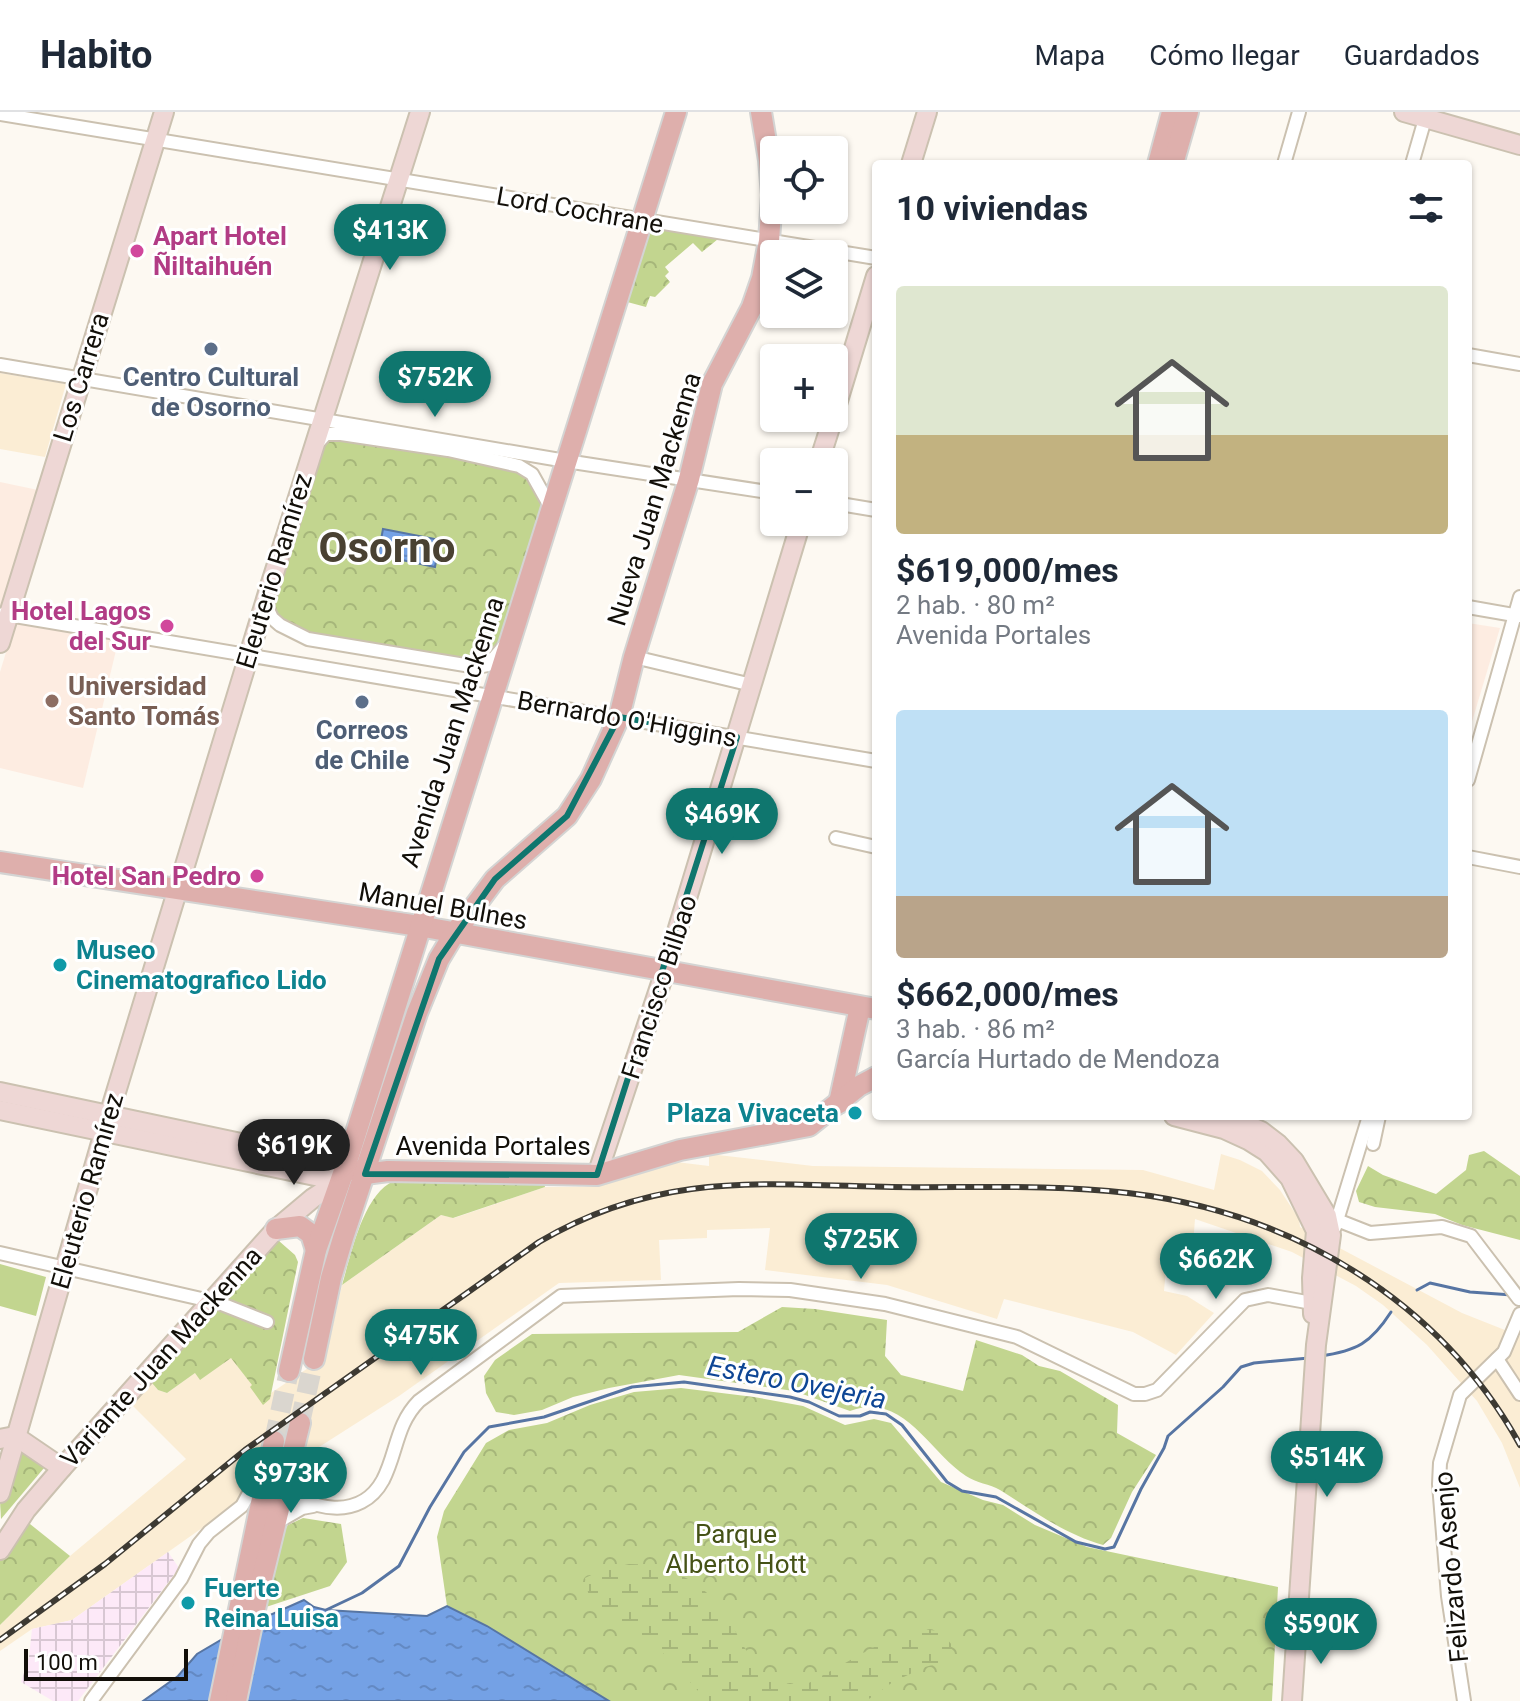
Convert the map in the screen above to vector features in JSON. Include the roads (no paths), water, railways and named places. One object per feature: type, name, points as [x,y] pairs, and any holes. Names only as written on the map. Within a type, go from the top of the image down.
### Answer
[{"type":"main road","name":"Los Carrera","points":[[0,643],[4,614],[164,112]]},
{"type":"main road","name":"Eleuterio Ramírez","points":[[0,1493],[7,1437],[64,1267],[311,450],[420,112]]},
{"type":"main road","name":"Avenida Juan Mackenna","points":[[289,1371],[316,1250],[676,112]]},
{"type":"main road","name":"Nueva Juan Mackenna","points":[[761,112],[772,195],[769,240]]},
{"type":"main road","points":[[912,160],[927,112]]},
{"type":"main road","points":[[1159,160],[1172,112]]},
{"type":"main road","points":[[1174,160],[1188,112]]},
{"type":"main road","points":[[1404,112],[1426,114],[1520,145]]},
{"type":"main road","name":"Nueva Juan Mackenna","points":[[619,717],[634,657],[689,479],[712,384],[752,307],[760,284]]},
{"type":"main road","points":[[848,367],[872,289]]},
{"type":"main road","name":"Francisco Bilbao","points":[[597,1175],[665,971],[797,536]]},
{"type":"main road","points":[[314,1359],[331,1278],[423,994],[454,934],[495,879],[567,816],[591,779],[619,717]]},
{"type":"main road","name":"Manuel Bulnes","points":[[0,862],[419,926],[868,1008]]},
{"type":"main road","points":[[839,1103],[868,1008]]},
{"type":"main road","points":[[872,1026],[859,1041],[853,1067],[855,1076],[872,1078]]},
{"type":"main road","name":"Avenida Portales","points":[[0,1110],[106,1124],[239,1152],[326,1161],[342,1174],[401,1171],[597,1175],[665,1153],[805,1127],[816,1122],[872,1078]]},
{"type":"main road","name":"Avenida Portales","points":[[0,1092],[106,1124]]},
{"type":"main road","points":[[1189,1120],[1224,1129],[1248,1140],[1267,1152],[1290,1178],[1317,1235],[1312,1278],[1316,1345]]},
{"type":"main road","points":[[1236,1120],[1261,1131],[1294,1161],[1327,1216],[1332,1242],[1316,1345],[1292,1701]]},
{"type":"main road","name":"Variante Juan Mackenna","points":[[0,1550],[26,1510],[209,1302],[276,1229],[342,1174]]},
{"type":"main road","points":[[276,1229],[300,1226],[311,1234],[316,1250]]},
{"type":"main road","points":[[220,1701],[275,1524],[300,1423]]},
{"type":"main road","points":[[7,1437],[62,1468]]},
{"type":"main road","points":[[236,1701],[260,1508],[274,1445]]},
{"type":"main road","points":[[1297,1631],[1300,1670],[1298,1701]]},
{"type":"street","points":[[1285,160],[1299,112]]},
{"type":"street","name":"Lord Cochrane","points":[[0,114],[17,114],[155,140],[763,240]]},
{"type":"street","points":[[1413,160],[1426,114]]},
{"type":"street","name":"Lord Cochrane","points":[[848,254],[872,257]]},
{"type":"street","points":[[1472,356],[1520,364]]},
{"type":"street","points":[[0,365],[760,491]]},
{"type":"street","points":[[311,450],[326,434],[341,434],[448,450],[519,466],[532,474],[551,508]]},
{"type":"street","points":[[848,505],[872,509]]},
{"type":"street","points":[[1472,767],[1520,597]]},
{"type":"street","name":"Bernardo O'Higgins","points":[[265,603],[272,618],[280,625],[308,639],[451,663],[477,667],[488,665],[509,641]]},
{"type":"street","points":[[1472,608],[1517,616]]},
{"type":"street","name":"Bernardo O'Higgins","points":[[4,614],[872,760]]},
{"type":"street","points":[[634,657],[752,685]]},
{"type":"street","points":[[836,838],[872,846]]},
{"type":"street","points":[[1472,858],[1520,867]]},
{"type":"street","points":[[1332,1242],[1368,1120]]},
{"type":"street","points":[[1373,1144],[1378,1120]]},
{"type":"street","points":[[1337,1220],[1370,1233],[1442,1227],[1471,1236],[1516,1295]]},
{"type":"street","points":[[0,1253],[209,1302],[267,1322]]},
{"type":"street","points":[[236,1512],[260,1508],[275,1524],[302,1508],[343,1508],[370,1495],[384,1478],[401,1425],[409,1411],[561,1296],[764,1289],[867,1300],[1017,1337],[1125,1390],[1145,1394],[1157,1390],[1245,1300],[1268,1295],[1312,1303]]},
{"type":"street","name":"Felizardo Asenjo","points":[[1464,1701],[1448,1596],[1439,1473],[1460,1395],[1504,1352],[1519,1314]]},
{"type":"street","points":[[1497,1359],[1520,1394]]},
{"type":"street","points":[[274,1445],[272,1474],[284,1489],[316,1506]]},
{"type":"street","points":[[91,1701],[181,1579],[204,1537],[242,1506],[274,1445]]},
{"type":"street","points":[[290,1466],[295,1485],[316,1506]]},
{"type":"water","points":[[383,529],[440,540],[435,567],[378,555]]},
{"type":"water","points":[[304,1600],[326,1610],[427,1616],[447,1606],[487,1626],[609,1701],[143,1701],[178,1676],[197,1654],[243,1627]]},
{"type":"waterway","name":"Estero Ovejeria","points":[[1417,1290],[1430,1283],[1470,1292],[1512,1295]]},
{"type":"waterway","name":"Estero Ovejeria","points":[[1320,1356],[1362,1344],[1391,1312]]},
{"type":"waterway","name":"Estero Ovejeria","points":[[326,1610],[362,1593],[399,1566],[464,1452],[489,1427],[544,1417],[632,1387],[684,1382],[790,1397],[839,1416],[860,1416],[870,1412],[886,1414],[902,1425],[947,1482],[962,1491],[996,1497],[1076,1542],[1105,1549],[1114,1547],[1168,1436],[1241,1367],[1309,1358]]},
{"type":"tunnel","points":[[300,1423],[314,1359]]},
{"type":"tunnel","points":[[274,1441],[289,1371]]},
{"type":"railway","points":[[0,1640],[105,1564],[245,1450],[539,1242],[583,1219],[626,1203],[711,1187],[798,1184],[1099,1190],[1188,1203],[1247,1220],[1303,1243],[1355,1272],[1404,1307],[1448,1347],[1487,1393],[1520,1445]]},
{"type":"place","name":"Apart Hotel Ñiltaihuén","points":[[137,251]]},
{"type":"place","name":"Centro Cultural de Osorno","points":[[211,349]]},
{"type":"place","name":"Hotel Lagos del Sur","points":[[167,626]]},
{"type":"place","name":"Universidad Santo Tomás","points":[[52,701]]},
{"type":"place","name":"Correos de Chile","points":[[362,702]]},
{"type":"place","name":"Hotel San Pedro","points":[[257,876]]},
{"type":"place","name":"Museo Cinematografico Lido","points":[[60,965]]},
{"type":"place","name":"Plaza Vivaceta","points":[[855,1113]]},
{"type":"place","name":"Fuerte Reina Luisa","points":[[188,1603]]},
{"type":"district","name":"Osorno","points":[[387,547]]},
{"type":"park label","name":"Parque Alberto Hott","points":[[736,1549]]}]
